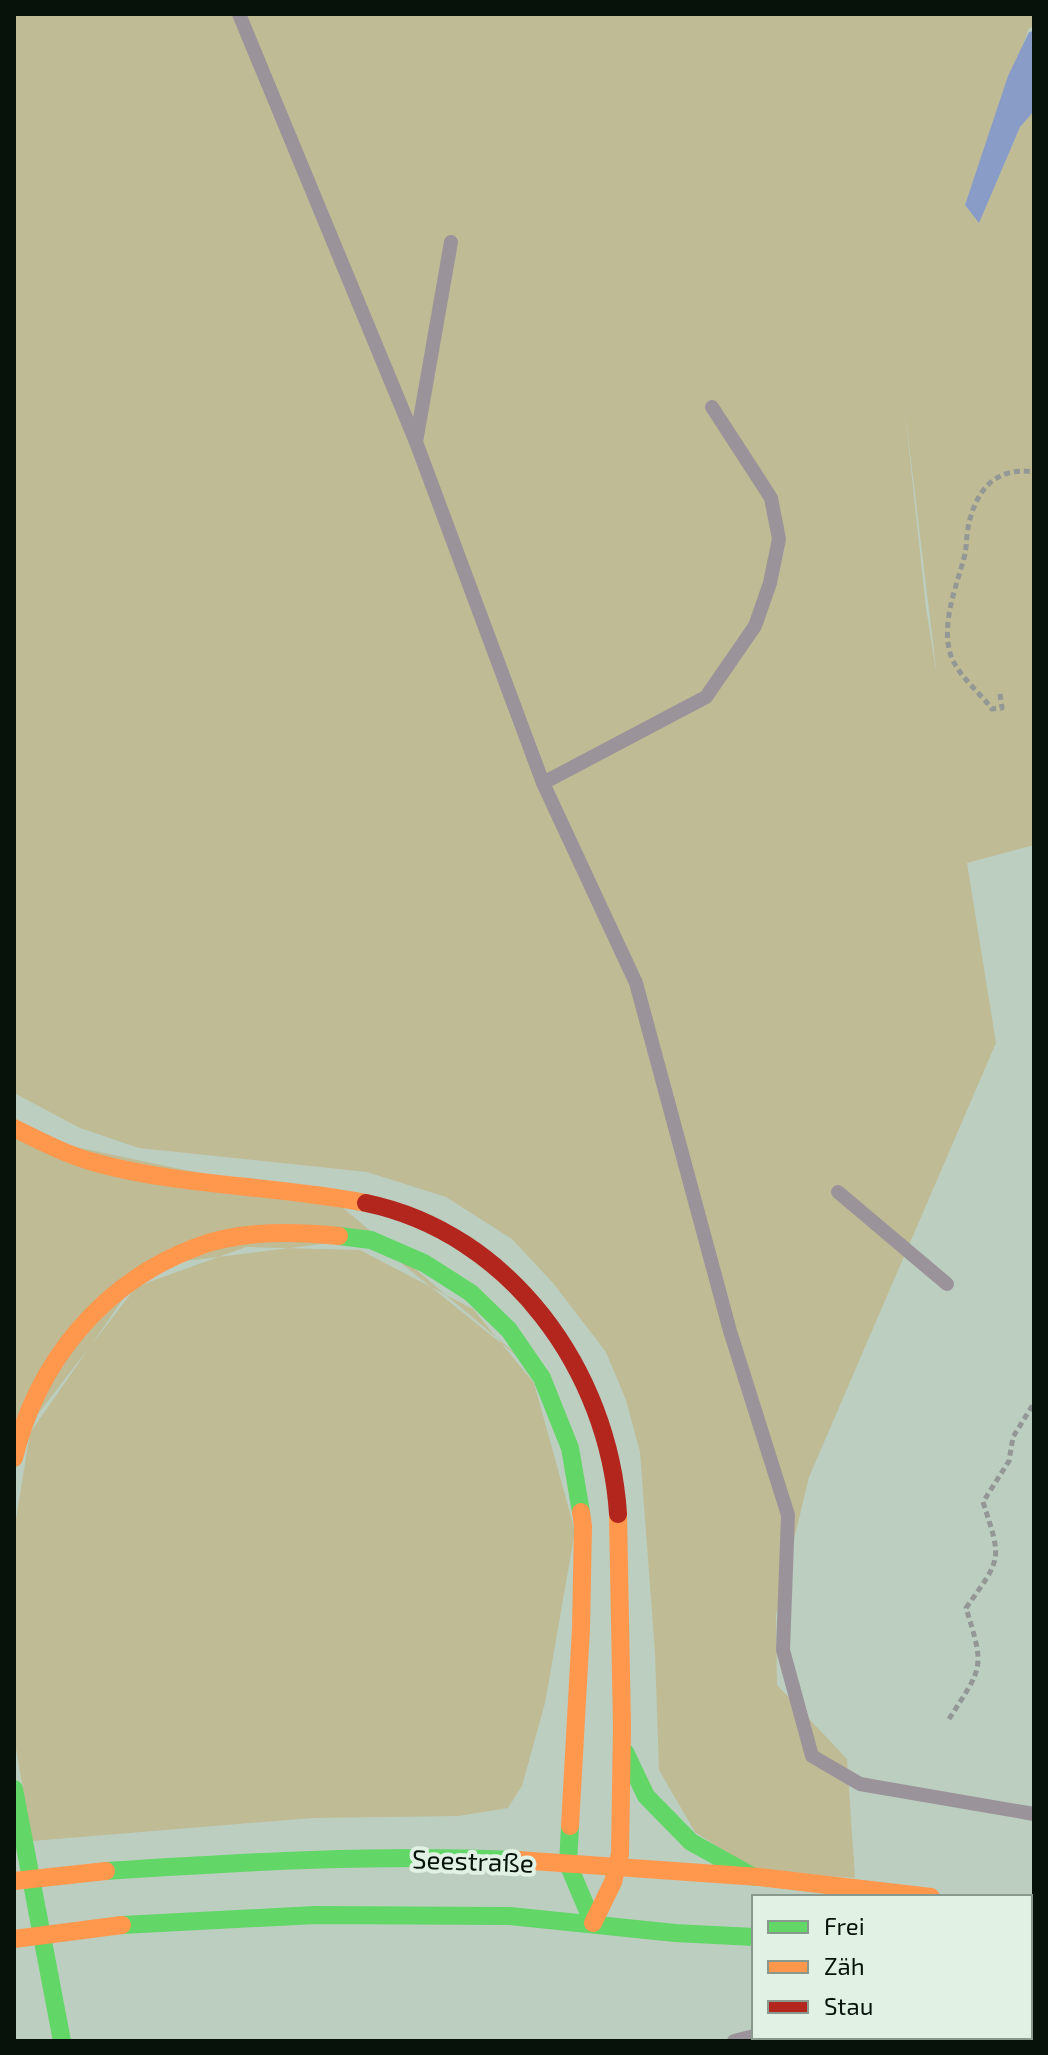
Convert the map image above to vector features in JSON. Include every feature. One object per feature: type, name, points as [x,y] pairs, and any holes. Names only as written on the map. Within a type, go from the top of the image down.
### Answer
[{"type":"main road","points":[[14,1128],[81,1159],[125,1172],[337,1197],[387,1207],[434,1225],[488,1261],[525,1295],[555,1330],[578,1366],[598,1413],[612,1462],[618,1523],[624,1748],[619,1867],[593,1923]]},
{"type":"main road","points":[[14,1458],[28,1411],[66,1343],[106,1299],[154,1268],[195,1247],[245,1236],[305,1232],[371,1240],[424,1263],[471,1293],[509,1330],[542,1378],[570,1448],[583,1526],[581,1629],[568,1864],[593,1923]]},
{"type":"main road","points":[[624,1748],[646,1796],[691,1842],[754,1877]]},
{"type":"main road","points":[[14,1789],[62,2041]]},
{"type":"main road","name":"Seestraße","points":[[14,1881],[106,1871],[288,1859],[469,1858],[754,1877],[913,1895]]},
{"type":"main road","points":[[17,1915],[48,2041]]},
{"type":"main road","points":[[14,1939],[122,1925],[315,1915],[510,1916],[675,1933],[752,1937]]},
{"type":"lane","points":[[239,14],[416,442],[543,783],[636,983],[730,1331],[788,1515],[783,1650],[812,1756],[860,1784],[1034,1814]]},
{"type":"lane","points":[[416,442],[451,242]]},
{"type":"lane","points":[[543,783],[706,697],[755,626],[770,583],[779,539],[777,525],[771,498],[712,407]]},
{"type":"lane","points":[[838,1192],[947,1284]]},
{"type":"path","points":[[1000,694],[1002,708],[992,709],[958,671],[949,650],[949,612],[978,498],[996,476],[1018,470],[1034,472]]},
{"type":"path","points":[[949,1719],[977,1676],[980,1652],[966,1608],[994,1567],[997,1547],[983,1502],[1009,1461],[1013,1437],[1034,1403]]},
{"type":"shaded area","points":[[14,14],[1034,14],[1034,27],[1029,28],[965,205],[979,222],[1020,127],[1034,111],[1034,845],[967,863],[996,1043],[809,1477],[776,1615],[777,1685],[847,1759],[855,1878],[753,1870],[695,1832],[659,1770],[655,1653],[640,1452],[626,1400],[606,1352],[553,1283],[512,1239],[446,1197],[367,1172],[139,1148],[80,1128],[14,1093]],"holes":[[[904,403],[937,676],[926,608]]]},
{"type":"shaded area","points":[[14,1134],[336,1202],[543,1377],[370,1238],[153,1265],[14,1445]]},
{"type":"shaded area","points":[[246,1247],[360,1250],[473,1309],[534,1383],[575,1531],[545,1703],[522,1786],[508,1808],[458,1816],[312,1818],[32,1841],[14,1737],[14,1531],[30,1433],[130,1289]]},
{"type":"water","points":[[1034,31],[1034,111],[1020,127],[979,223],[965,205],[1008,76],[1029,32]]},
{"type":"traffic: fast","points":[[339,1236],[371,1240],[424,1263],[471,1293],[509,1330],[542,1378],[570,1448],[581,1512]]},
{"type":"traffic: fast","points":[[625,1752],[646,1796],[691,1842],[754,1877]]},
{"type":"traffic: fast","points":[[14,1789],[62,2041]]},
{"type":"traffic: fast","points":[[570,1826],[568,1864],[593,1923]]},
{"type":"traffic: fast","points":[[106,1871],[363,1858],[518,1860]]},
{"type":"traffic: fast","points":[[122,1925],[315,1915],[510,1916],[675,1933],[752,1937]]},
{"type":"traffic: slow","points":[[14,1128],[72,1155],[127,1170],[366,1203]]},
{"type":"traffic: slow","points":[[14,1458],[39,1390],[57,1359],[102,1305],[130,1283],[161,1263],[211,1242],[247,1235],[285,1233],[339,1236]]},
{"type":"traffic: slow","points":[[570,1826],[581,1629],[581,1512]]},
{"type":"traffic: slow","points":[[593,1923],[613,1882],[620,1854],[622,1727],[618,1514]]},
{"type":"traffic: slow","points":[[518,1860],[759,1877],[914,1895]]},
{"type":"traffic: slow","points":[[14,1881],[106,1871]]},
{"type":"traffic: slow","points":[[14,1939],[122,1925]]},
{"type":"traffic: jam","points":[[366,1203],[418,1219],[465,1244],[507,1277],[543,1316],[572,1361],[595,1409],[610,1461],[618,1514]]}]
